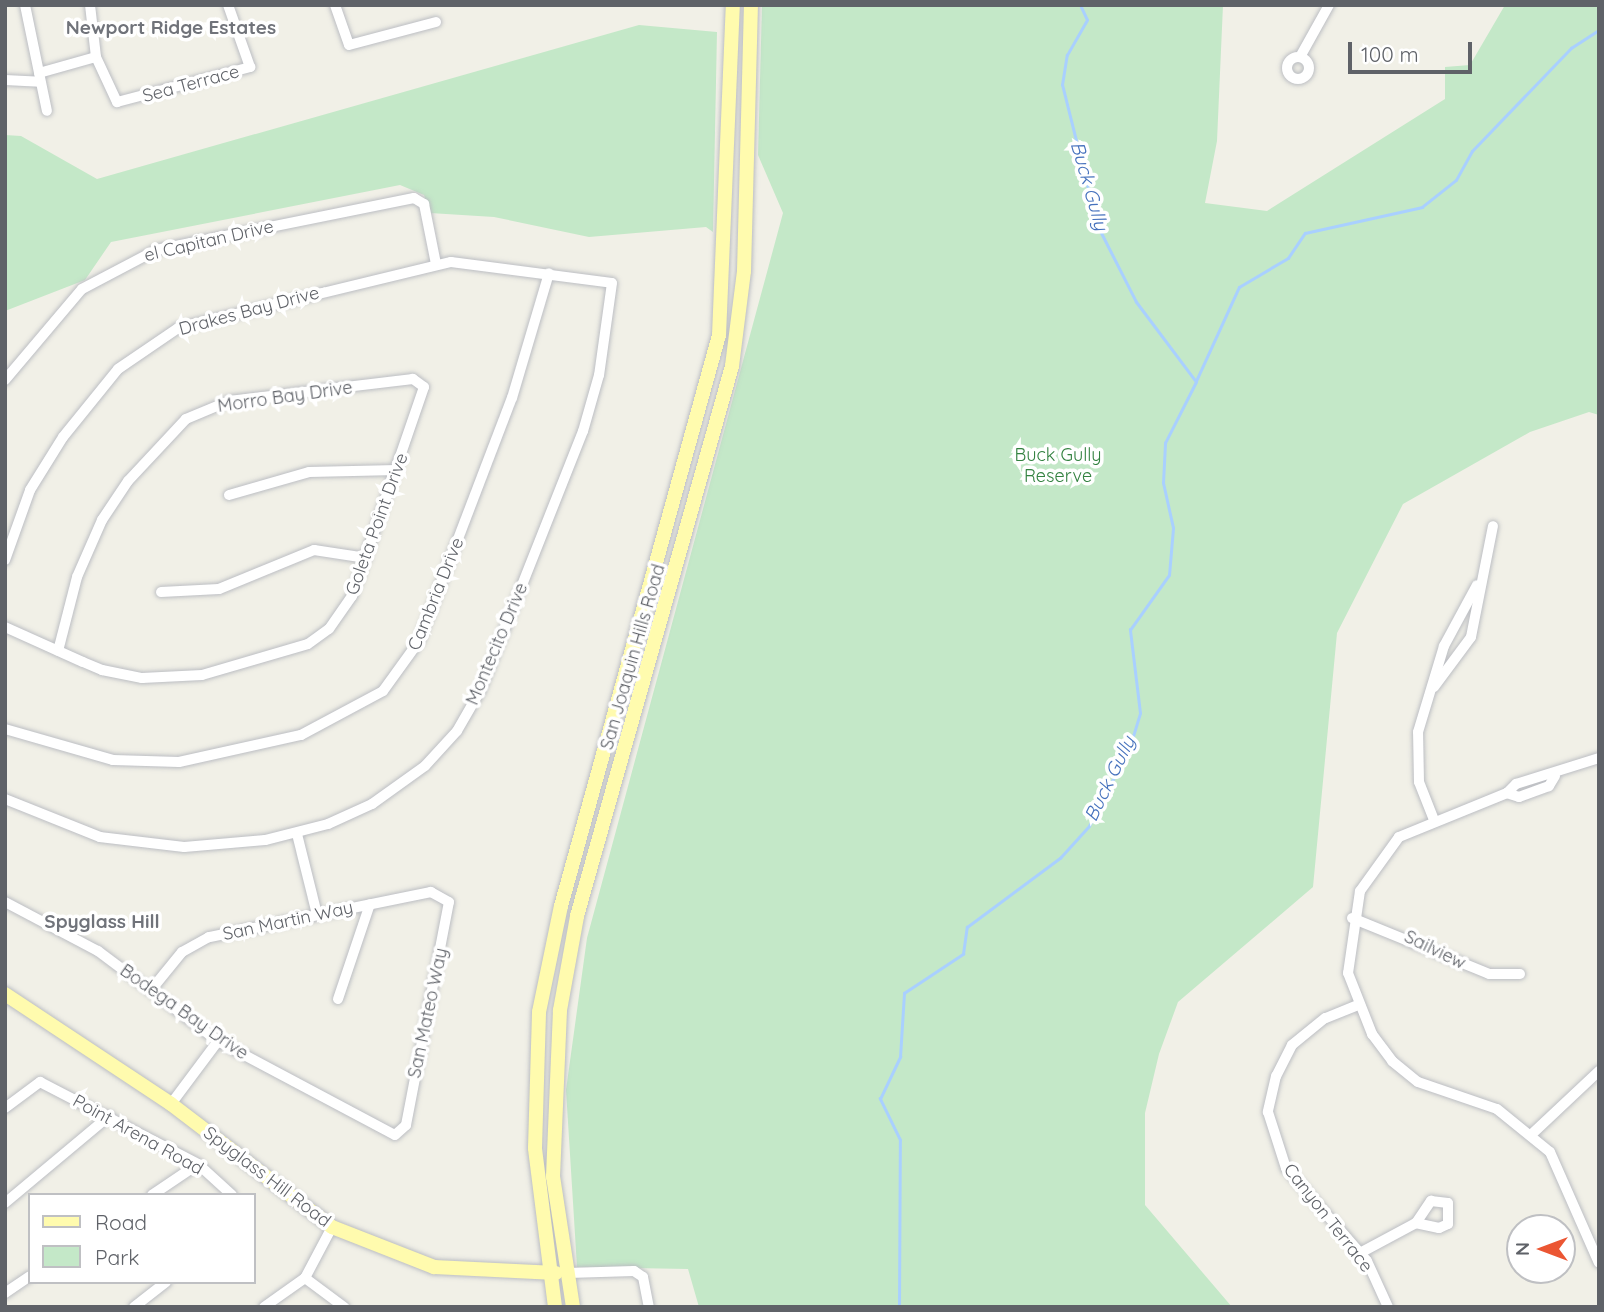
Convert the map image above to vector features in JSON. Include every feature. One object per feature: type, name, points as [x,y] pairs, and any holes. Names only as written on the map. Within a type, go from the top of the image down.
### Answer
[{"type":"main road","name":"San Joaquin Hills Road","points":[[555,1307],[535,1148],[539,1012],[561,906],[719,335],[733,5]]},
{"type":"main road","name":"San Joaquin Hills Road","points":[[573,1307],[553,1166],[559,1010],[577,916],[732,366],[744,271],[751,5]]},
{"type":"main road","name":"Spyglass Hill Road","points":[[5,994],[171,1104],[332,1227],[434,1267],[568,1273]]},
{"type":"street","points":[[25,5],[47,111]]},
{"type":"street","name":"Sea Terrace","points":[[90,5],[96,57],[117,102],[245,71],[249,61],[228,5]]},
{"type":"street","points":[[335,5],[349,45],[436,22]]},
{"type":"street","points":[[1300,57],[1323,7]]},
{"type":"street","points":[[5,79],[39,77],[96,57]]},
{"type":"street","name":"el Capitan Drive","points":[[5,380],[64,305],[122,263],[179,244],[420,199],[436,264]]},
{"type":"street","name":"Drakes Bay Drive","points":[[5,560],[17,521],[63,437],[118,369],[146,346],[196,322],[436,264],[481,262],[612,283]]},
{"type":"street","name":"Cambria Drive","points":[[5,729],[113,760],[179,762],[301,735],[383,691],[419,641],[512,398],[549,273]]},
{"type":"street","name":"Montecito Drive","points":[[5,799],[87,833],[142,845],[297,834],[350,815],[400,786],[442,750],[470,712],[590,410],[612,283]]},
{"type":"street","name":"Goleta Point Drive","points":[[5,627],[102,670],[162,679],[295,650],[339,618],[366,558],[424,394],[419,382],[405,380]]},
{"type":"street","name":"Morro Bay Drive","points":[[58,651],[77,578],[102,520],[179,424],[229,401],[405,380]]},
{"type":"street","points":[[229,495],[309,471],[397,470]]},
{"type":"street","points":[[5,517],[17,521]]},
{"type":"street","points":[[1432,689],[1471,637],[1476,585],[1493,526]]},
{"type":"street","points":[[162,592],[219,589],[314,550],[366,558]]},
{"type":"street","points":[[1434,820],[1419,782],[1418,732],[1459,610],[1476,585]]},
{"type":"street","points":[[1507,793],[1519,797],[1549,786],[1555,776],[1599,758]]},
{"type":"street","points":[[1555,776],[1545,773],[1507,793],[1434,820],[1399,837],[1377,862],[1352,918],[1348,973],[1359,1006],[1392,1061],[1419,1082],[1497,1109],[1533,1133],[1567,1179],[1599,1263]]},
{"type":"street","points":[[297,834],[317,915]]},
{"type":"street","name":"San Martin Way","points":[[151,990],[197,942],[370,904],[445,894]]},
{"type":"street","name":"San Mateo Way","points":[[402,1132],[449,910],[445,894]]},
{"type":"street","name":"Bodega Bay Drive","points":[[5,902],[71,933],[218,1041],[387,1133],[402,1132]]},
{"type":"street","points":[[338,999],[370,904]]},
{"type":"street","name":"Sailview","points":[[1352,918],[1489,974],[1520,974]]},
{"type":"street","name":"Canyon Terrace","points":[[1359,1006],[1325,1018],[1292,1045],[1268,1112],[1286,1168],[1360,1252],[1388,1307]]},
{"type":"street","points":[[171,1104],[218,1041]]},
{"type":"street","points":[[1533,1133],[1599,1071]]},
{"type":"street","name":"Point Arena Road","points":[[5,1108],[40,1082],[198,1164],[230,1193]]},
{"type":"street","points":[[5,1203],[109,1116]]},
{"type":"street","points":[[155,1193],[198,1164]]},
{"type":"street","points":[[1360,1252],[1416,1223]]},
{"type":"street","points":[[264,1307],[305,1278],[332,1227]]},
{"type":"street","name":"Spyglass Hill Road","points":[[568,1273],[634,1271],[643,1278],[649,1307]]},
{"type":"street","points":[[5,1293],[28,1277]]},
{"type":"street","points":[[305,1278],[344,1307]]},
{"type":"street","points":[[134,1307],[163,1284]]},
{"type":"green space","name":"Buck Gully Reserve","points":[[762,5],[1223,5],[1217,141],[1205,203],[1267,211],[1445,99],[1445,67],[1470,65],[1505,5],[1599,5],[1599,415],[1589,412],[1530,432],[1403,504],[1337,633],[1313,887],[1178,1002],[1159,1054],[1145,1113],[1145,1205],[1232,1307],[699,1307],[688,1269],[577,1267],[566,1090],[587,938],[783,213],[758,155]]},
{"type":"green space","points":[[639,25],[717,32],[713,232],[706,227],[589,237],[494,217],[430,213],[424,195],[400,185],[111,242],[85,280],[5,311],[5,135],[21,136],[97,179]]},
{"type":"waterway","name":"Buck Gully","points":[[899,1307],[900,1140],[880,1099],[900,1057],[904,993],[963,954],[967,927],[1060,858],[1089,826],[1130,746],[1140,713],[1130,630],[1169,575],[1173,528],[1163,483],[1165,443],[1196,382],[1136,302],[1097,225],[1062,85],[1067,55],[1087,20],[1080,5]]},
{"type":"waterway","points":[[1196,381],[1239,287],[1288,258],[1305,233],[1422,207],[1456,180],[1472,151],[1571,48],[1599,30]]},
{"type":"district","name":"Newport Ridge Estates","points":[[171,28]]},
{"type":"district","name":"Spyglass Hill","points":[[102,922]]}]
